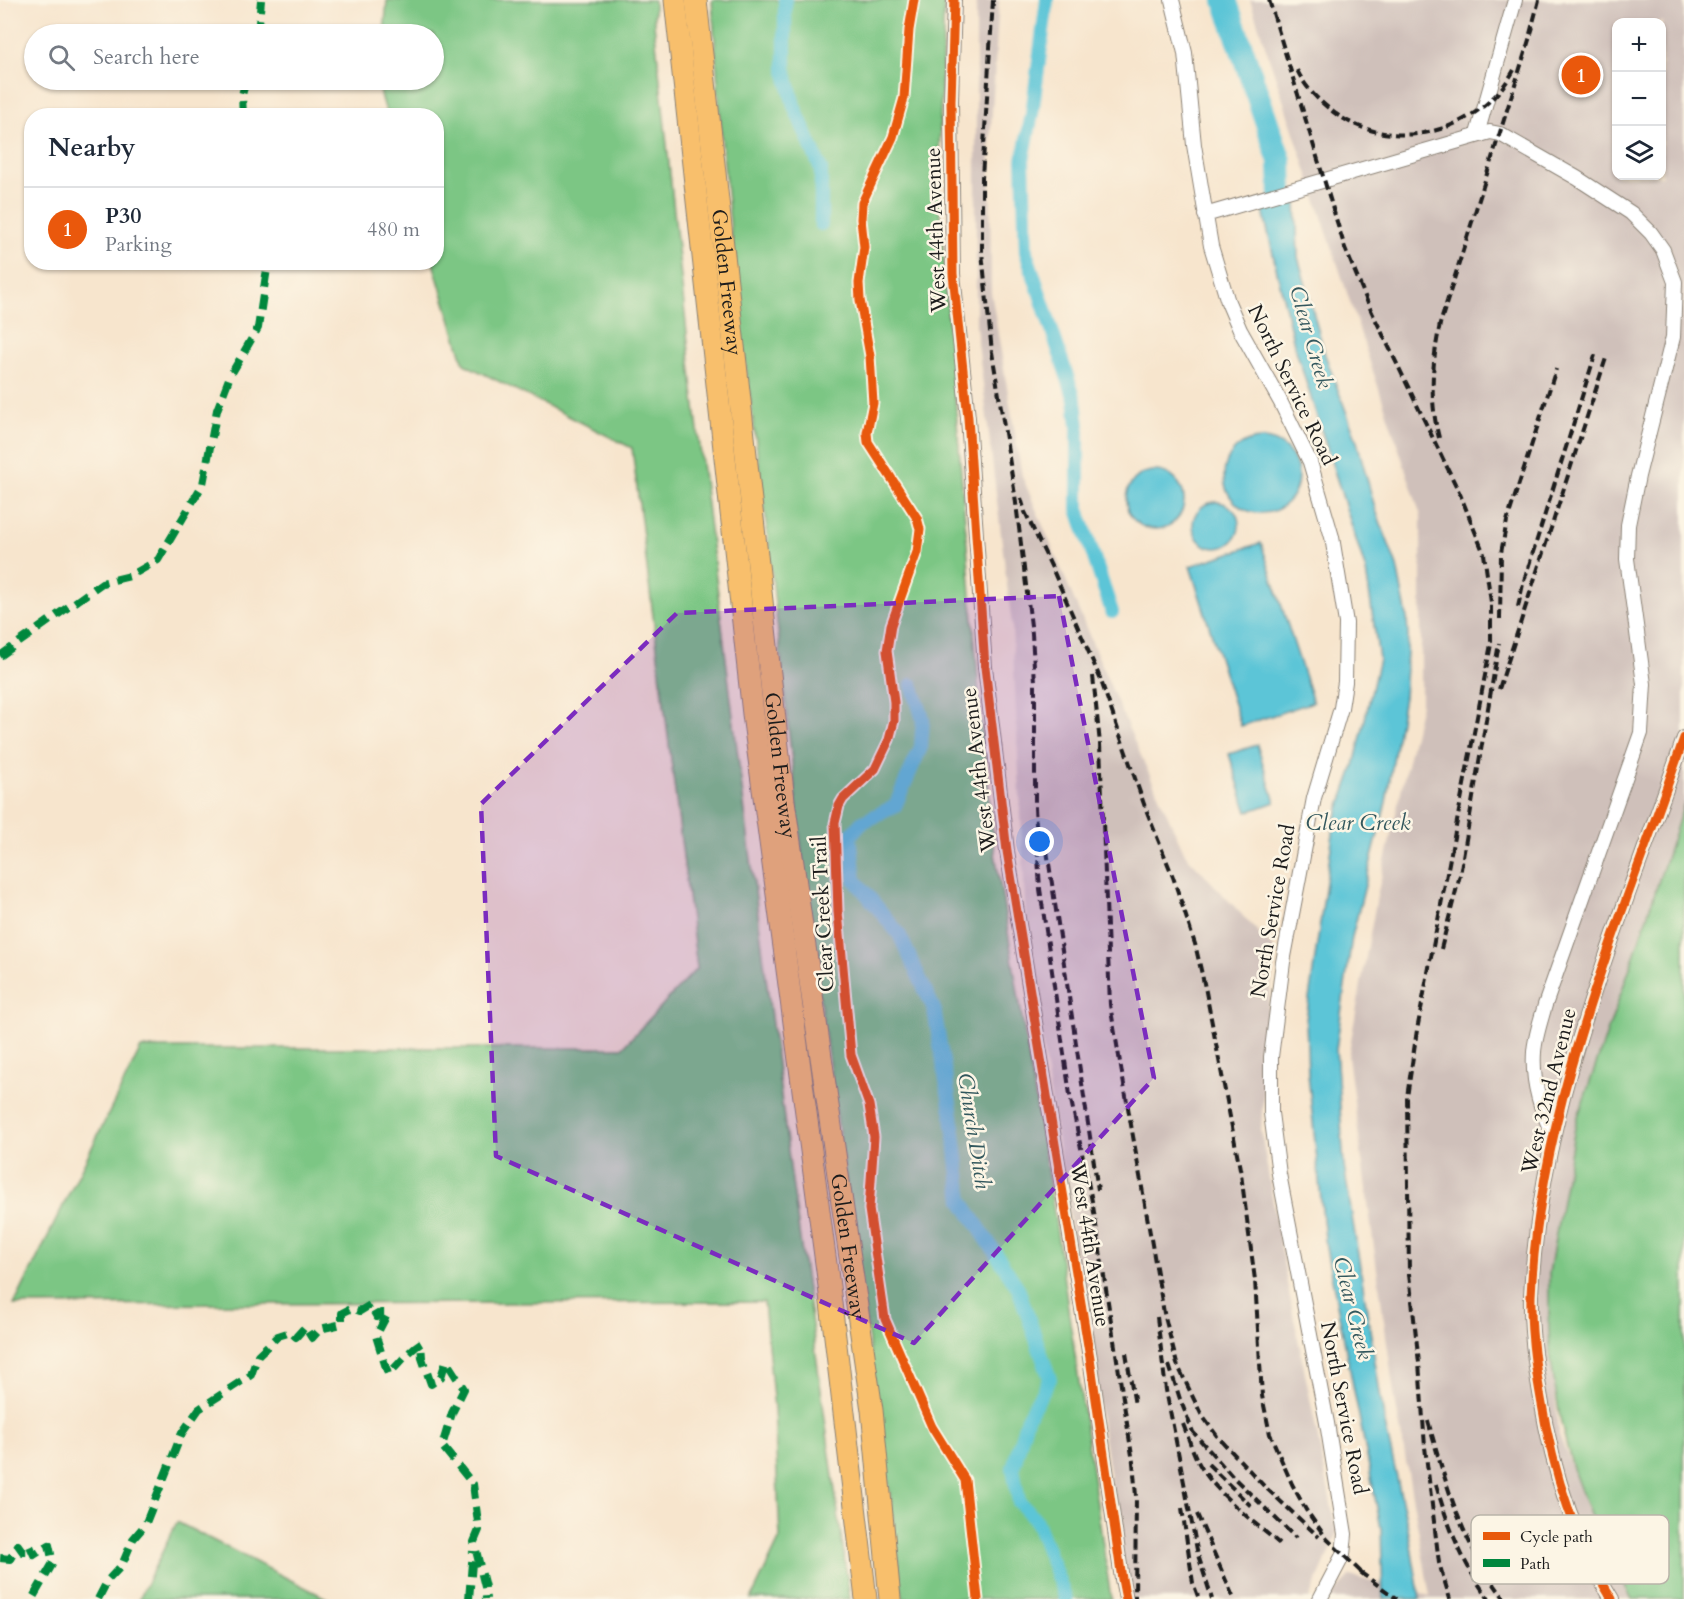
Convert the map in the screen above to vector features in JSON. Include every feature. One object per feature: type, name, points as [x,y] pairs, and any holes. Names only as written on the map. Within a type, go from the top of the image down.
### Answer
[{"type":"highway","name":"Golden Freeway","points":[[675,0],[753,714],[832,1308],[866,1599]]},
{"type":"highway","name":"Golden Freeway","points":[[696,0],[784,801],[872,1410],[890,1599]]},
{"type":"street","name":"West 44th Avenue","points":[[954,0],[951,101],[953,274],[969,429],[985,667],[1007,850],[1090,1358],[1126,1599]]},
{"type":"street","name":"North Service Road","points":[[1172,0],[1185,53],[1194,145],[1205,215],[1228,302],[1239,330],[1280,401],[1310,462],[1332,537],[1346,623],[1345,682],[1341,708],[1311,809],[1283,962],[1271,1057],[1271,1113],[1279,1174],[1327,1423],[1345,1533],[1342,1557],[1320,1599]]},
{"type":"street","points":[[1477,134],[1515,0]]},
{"type":"street","points":[[1205,215],[1490,132],[1500,134],[1631,213],[1651,233],[1663,250],[1675,282],[1673,337],[1628,525],[1627,560],[1644,684],[1641,733],[1545,1005],[1534,1051],[1541,1110],[1553,1134]]},
{"type":"street","name":"West 32nd Avenue","points":[[1570,1515],[1562,1493],[1541,1402],[1533,1340],[1531,1297],[1538,1218],[1553,1134],[1596,982],[1684,738]]},
{"type":"street","name":"West 32nd Avenue","points":[[1604,1584],[1612,1599]]},
{"type":"highlighted area","points":[[1059,596],[1154,1078],[914,1343],[496,1156],[481,804],[677,613]]},
{"type":"shaded area","points":[[976,0],[999,0],[990,144],[991,292],[1022,476],[1121,711],[1185,854],[1276,951],[1269,1000],[1261,1131],[1287,1283],[1337,1534],[1309,1599],[1129,1599],[1027,945],[1012,626],[976,326]]},
{"type":"shaded area","points":[[1250,0],[1684,0],[1684,824],[1576,1122],[1548,1302],[1558,1432],[1591,1515],[1471,1515],[1471,1584],[1629,1584],[1639,1599],[1329,1599],[1350,1576],[1430,1596],[1394,1394],[1348,1057],[1377,896],[1421,704],[1421,516]]},
{"type":"green space","points":[[387,0],[654,0],[654,23],[693,390],[791,1174],[850,1599],[751,1599],[780,1538],[774,1409],[764,1302],[14,1305],[141,1048],[622,1048],[697,968],[632,448],[464,364],[435,270],[444,270],[444,108],[385,108],[380,90],[444,90],[444,24],[385,24]]},
{"type":"green space","points":[[712,0],[944,0],[938,189],[982,730],[995,853],[1053,1206],[1111,1599],[903,1599],[884,1447],[810,930],[765,510],[741,329],[722,144]]},
{"type":"green space","points":[[1684,804],[1684,1599],[1632,1599],[1624,1584],[1669,1584],[1669,1515],[1590,1515],[1567,1447],[1551,1361],[1549,1273],[1576,1122]]},
{"type":"green space","points":[[177,1522],[328,1599],[139,1599]]},
{"type":"water","name":"Clear Creek","points":[[1296,200],[1298,257],[1325,355],[1356,438],[1375,508],[1397,566],[1407,617],[1404,697],[1386,802],[1352,937],[1336,1049],[1344,1166],[1385,1424],[1408,1528],[1420,1599],[1383,1599],[1381,1528],[1326,1248],[1308,1074],[1306,1020],[1335,820],[1354,766],[1379,659],[1366,571],[1294,344],[1263,211]]},
{"type":"water","points":[[1261,439],[1282,445],[1292,455],[1298,476],[1292,497],[1282,507],[1261,513],[1240,507],[1230,497],[1224,476],[1230,455],[1240,445]]},
{"type":"water","points":[[1155,471],[1166,473],[1179,484],[1184,500],[1182,511],[1171,524],[1155,529],[1144,527],[1131,516],[1126,500],[1128,489],[1139,476]]},
{"type":"water","points":[[1216,502],[1232,509],[1239,525],[1232,541],[1216,548],[1200,541],[1193,525],[1200,509]]},
{"type":"water","points":[[1261,543],[1313,702],[1241,726],[1190,566]]},
{"type":"water","points":[[1257,745],[1275,802],[1247,812],[1229,754]]},
{"type":"waterway","name":"Church Ditch","points":[[785,0],[785,69],[794,106],[821,169],[821,224]]},
{"type":"waterway","points":[[1047,0],[1032,114],[1023,160],[1026,252],[1075,400],[1078,426],[1078,509],[1112,612]]},
{"type":"waterway","name":"Clear Creek","points":[[1225,0],[1280,161],[1282,236]]},
{"type":"waterway","name":"Church Ditch","points":[[912,685],[923,719],[921,747],[895,806],[861,823],[850,836],[855,880],[899,934],[934,1009],[952,1116],[962,1201],[1018,1288],[1050,1379],[1027,1418],[1013,1468],[1019,1502],[1035,1519],[1066,1599]]},
{"type":"railway","points":[[993,0],[982,178],[982,252],[992,352],[1015,495],[1032,634],[1035,682],[1035,808],[1040,889],[1070,1095],[1093,1206],[1133,1462],[1136,1496],[1135,1599]]},
{"type":"railway","points":[[1269,0],[1345,248],[1369,306],[1460,494],[1484,554],[1491,602],[1491,644],[1417,1030],[1407,1097],[1409,1274],[1425,1447],[1439,1563],[1450,1599]]},
{"type":"railway","points":[[1530,34],[1539,0]]},
{"type":"railway","points":[[1439,438],[1434,409],[1433,381],[1440,324],[1533,27]]},
{"type":"railway","points":[[1297,70],[1314,95],[1336,114],[1359,126],[1384,133],[1410,134],[1435,131],[1459,122],[1480,109],[1499,91],[1514,70]]},
{"type":"railway","points":[[1518,607],[1523,584],[1595,355]]},
{"type":"railway","points":[[1499,689],[1606,358]]},
{"type":"railway","points":[[1500,619],[1501,553],[1507,521],[1556,369]]},
{"type":"railway","points":[[1021,498],[1025,512],[1100,678],[1145,807],[1173,877],[1195,944],[1241,1174],[1255,1280],[1262,1396],[1270,1434],[1306,1510],[1327,1539],[1365,1576]]},
{"type":"railway","points":[[1441,949],[1460,875],[1499,643]]},
{"type":"railway","points":[[1093,676],[1100,744],[1110,1005],[1164,1313],[1177,1364],[1201,1414],[1217,1436],[1264,1486],[1319,1537]]},
{"type":"railway","points":[[1045,837],[1098,1190]]},
{"type":"railway","points":[[1157,1317],[1166,1390],[1198,1555],[1212,1599]]},
{"type":"railway","points":[[1126,1353],[1135,1405]]},
{"type":"railway","points":[[1169,1365],[1193,1432],[1233,1477],[1296,1538]]},
{"type":"railway","points":[[1428,1421],[1449,1492],[1471,1544]]},
{"type":"railway","points":[[1183,1424],[1201,1467],[1217,1488],[1281,1545]]},
{"type":"railway","points":[[1208,1464],[1251,1506]]},
{"type":"railway","points":[[1436,1485],[1457,1545],[1471,1573]]},
{"type":"railway","points":[[1182,1508],[1193,1583],[1199,1599]]},
{"type":"railway","points":[[1197,1514],[1234,1599]]},
{"type":"railway","points":[[1360,1572],[1397,1599]]},
{"type":"railway","points":[[1479,1584],[1489,1599]]},
{"type":"railway","points":[[1494,1584],[1505,1599]]},
{"type":"marked path","points":[[259,24],[261,0]]},
{"type":"marked path","points":[[243,90],[243,108]]},
{"type":"marked path","points":[[0,656],[102,583],[130,576],[158,560],[203,484],[217,410],[230,376],[258,328],[267,270]]},
{"type":"marked path","points":[[98,1599],[108,1580],[122,1565],[133,1539],[145,1525],[182,1433],[199,1409],[251,1375],[258,1355],[278,1336],[291,1332],[296,1337],[305,1327],[312,1338],[320,1329],[342,1324],[342,1313],[352,1308],[360,1311],[370,1305],[377,1317],[381,1313],[388,1313],[376,1336],[388,1374],[421,1343],[422,1358],[431,1384],[441,1377],[446,1361],[464,1389],[452,1413],[442,1446],[473,1484],[479,1530],[474,1542],[486,1599]]},
{"type":"marked path","points":[[0,1558],[10,1559],[18,1545],[23,1552],[27,1552],[30,1546],[34,1555],[49,1545],[53,1563],[32,1599]]},
{"type":"marked path","points":[[469,1599],[473,1551]]},
{"type":"cycle path","name":"Clear Creek Trail","points":[[914,0],[909,30],[904,98],[893,137],[862,203],[864,247],[859,283],[870,356],[873,403],[867,433],[868,442],[917,518],[920,529],[917,552],[891,625],[887,651],[894,702],[894,721],[889,740],[875,769],[843,799],[835,823],[838,912],[851,1055],[869,1105],[874,1137],[869,1209],[885,1319],[932,1427],[965,1480],[978,1599]]},
{"type":"cycle path","points":[[954,0],[951,101],[953,274],[968,418],[985,667],[1007,851],[1090,1358],[1126,1599]]},
{"type":"cycle path","points":[[1571,1515],[1546,1426],[1533,1345],[1531,1296],[1538,1223],[1550,1152],[1567,1081],[1611,943],[1684,738]]},
{"type":"cycle path","points":[[1603,1584],[1612,1599]]},
{"type":"place","name":"P30","points":[[1581,75]]}]
